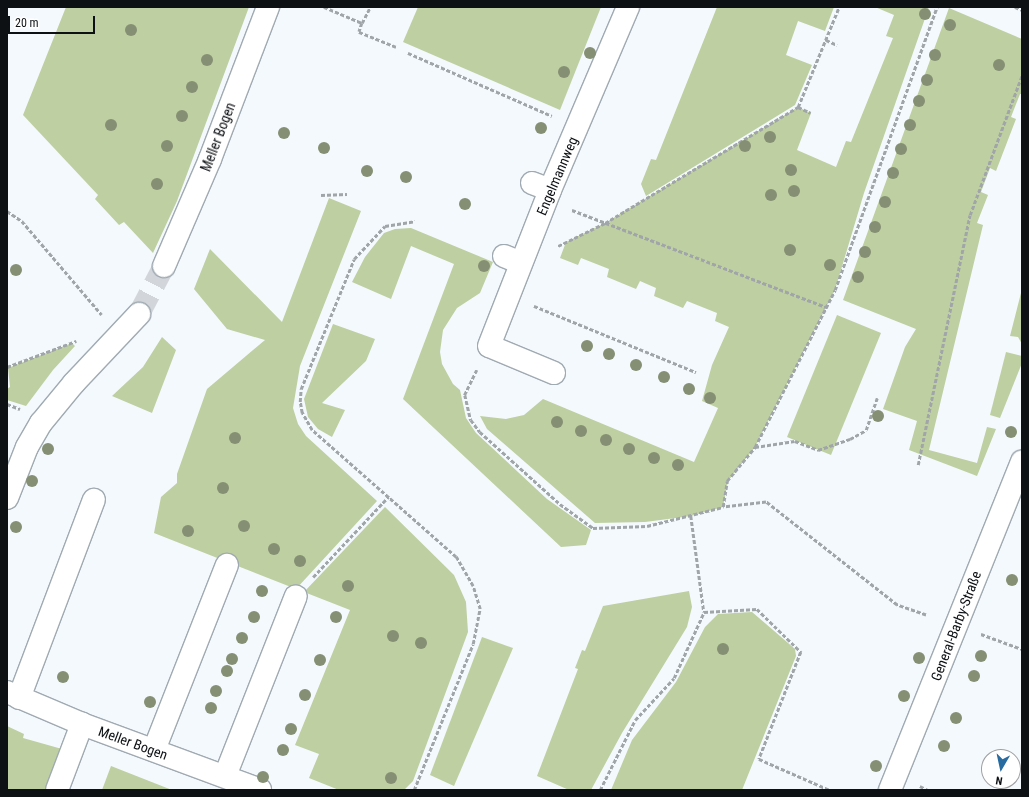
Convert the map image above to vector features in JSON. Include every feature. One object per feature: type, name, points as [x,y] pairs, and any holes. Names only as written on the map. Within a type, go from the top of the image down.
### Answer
[{"type":"street","name":"Meller Bogen","points":[[164,266],[210,159],[268,7]]},
{"type":"street","name":"Engelmannweg","points":[[489,346],[512,260],[541,187],[578,127],[628,7]]},
{"type":"street","points":[[9,484],[41,423],[74,383],[139,314]]},
{"type":"street","points":[[489,346],[554,373]]},
{"type":"street","name":"General-Barby-Straße","points":[[890,790],[1022,461]]},
{"type":"street","points":[[13,695],[94,500]]},
{"type":"street","points":[[154,750],[227,565]]},
{"type":"street","points":[[225,776],[296,596]]},
{"type":"street","name":"Meller Bogen","points":[[13,695],[82,724],[260,790]]},
{"type":"street","points":[[57,790],[82,724]]},
{"type":"path","points":[[324,7],[362,23]]},
{"type":"path","points":[[370,7],[359,32],[396,47]]},
{"type":"path","points":[[558,246],[605,223],[798,107],[839,7]]},
{"type":"path","points":[[723,507],[728,482],[755,447],[835,290],[937,7]]},
{"type":"path","points":[[1015,7],[1022,10]]},
{"type":"path","points":[[826,40],[837,45]]},
{"type":"path","points":[[408,53],[578,127]]},
{"type":"path","points":[[918,465],[970,214],[1022,75]]},
{"type":"path","points":[[798,107],[811,113]]},
{"type":"path","points":[[321,195],[347,194]]},
{"type":"path","points":[[572,210],[826,307]]},
{"type":"path","points":[[7,211],[22,221],[104,316]]},
{"type":"path","points":[[414,790],[473,644],[480,609],[473,586],[456,557],[312,430],[302,413],[300,402],[301,389],[354,259],[384,226],[415,221]]},
{"type":"path","points":[[534,306],[696,372]]},
{"type":"path","points":[[7,367],[79,340]]},
{"type":"path","points":[[489,346],[465,395],[471,420],[480,432],[560,504],[593,528],[647,526],[723,507],[766,502],[897,605],[926,615]]},
{"type":"path","points":[[755,447],[795,441],[818,450],[850,439],[866,430],[877,398]]},
{"type":"path","points":[[7,404],[26,411]]},
{"type":"path","points":[[296,596],[388,497]]},
{"type":"path","points":[[600,790],[635,720],[674,678],[704,612],[691,516]]},
{"type":"path","points":[[704,612],[757,609],[801,652],[759,758],[830,790]]},
{"type":"path","points":[[979,633],[1022,649]]},
{"type":"path","points":[[920,786],[928,790]]},
{"type":"green space","points":[[66,7],[249,7],[177,201],[153,253],[124,222],[119,225],[95,199],[98,195],[23,115]]},
{"type":"green space","points":[[418,7],[601,7],[560,110],[403,42]]},
{"type":"green space","points":[[717,7],[834,7],[825,31],[798,21],[786,55],[812,65],[795,105],[646,196],[641,184],[651,159],[656,160]]},
{"type":"green space","points":[[875,7],[929,7],[864,193],[835,290],[755,447],[728,481],[723,507],[691,516],[645,522],[595,523],[487,429],[480,416],[506,419],[524,415],[543,399],[694,462],[718,408],[702,401],[712,365],[729,327],[715,321],[717,313],[687,301],[683,308],[654,296],[656,288],[640,281],[636,289],[607,277],[609,269],[581,258],[578,265],[560,258],[566,242],[605,223],[798,107],[811,113],[797,150],[836,167],[846,141],[851,142],[893,38],[886,36],[894,15]]},
{"type":"green space","points":[[949,8],[1022,39],[1022,94],[1020,94],[1011,117],[1016,119],[996,171],[990,168],[981,192],[988,195],[977,223],[983,225],[929,450],[977,463],[987,427],[996,429],[977,476],[909,450],[917,421],[883,409],[905,347],[916,329],[843,300]]},
{"type":"green space","points":[[329,198],[361,211],[300,366],[293,408],[298,424],[306,436],[377,501],[296,589],[154,533],[161,497],[177,483],[177,474],[207,389],[265,340],[227,329],[194,289],[210,249],[282,322]]},
{"type":"green space","points":[[411,228],[493,262],[480,293],[457,308],[443,330],[440,352],[442,364],[453,384],[460,390],[466,418],[476,433],[547,499],[591,530],[586,545],[561,547],[403,399],[454,264],[411,246],[391,299],[352,282],[365,257],[384,233],[395,229]]},
{"type":"green space","points":[[1022,289],[1022,344],[1018,337],[1010,336]]},
{"type":"green space","points":[[837,315],[881,333],[831,455],[787,437]]},
{"type":"green space","points":[[333,324],[375,339],[366,361],[322,403],[345,410],[332,437],[318,429],[308,417],[304,399]]},
{"type":"green space","points":[[162,337],[176,350],[152,413],[112,396],[143,367]]},
{"type":"green space","points":[[72,343],[75,346],[53,370],[26,406],[7,400],[7,389],[10,387],[8,368]]},
{"type":"green space","points":[[1006,352],[1022,356],[1022,363],[1000,418],[990,415]]},
{"type":"green space","points":[[385,507],[454,575],[466,602],[468,632],[413,781],[404,790],[339,790],[309,778],[319,754],[295,745],[350,610],[304,592]]},
{"type":"green space","points":[[689,591],[692,607],[687,627],[622,733],[591,790],[569,790],[537,776],[578,669],[575,668],[582,650],[585,651],[603,606]]},
{"type":"green space","points":[[752,612],[795,649],[796,656],[742,790],[611,790],[632,740],[676,682],[705,627],[718,614]]},
{"type":"green space","points":[[482,637],[513,648],[454,786],[430,775]]},
{"type":"green space","points":[[7,726],[24,734],[23,738],[62,749],[46,790],[7,790]]},
{"type":"green space","points":[[111,766],[172,790],[102,790]]},
{"type":"tunnel","points":[[139,314],[164,266]]}]
